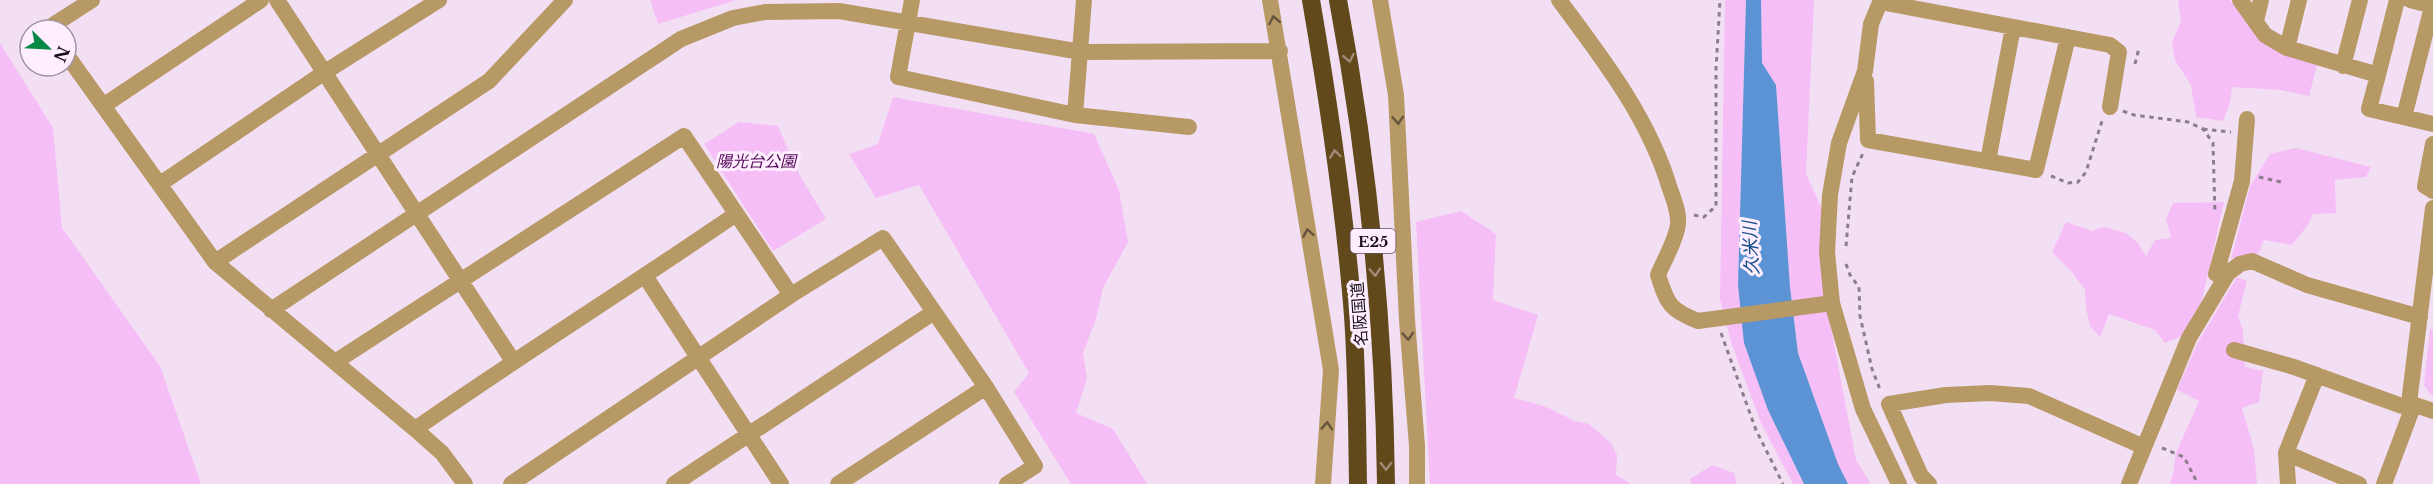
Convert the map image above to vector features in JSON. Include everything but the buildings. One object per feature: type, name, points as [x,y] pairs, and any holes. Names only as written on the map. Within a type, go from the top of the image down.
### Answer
[{"type":"highway","name":"名阪国道","points":[[1311,0],[1344,222],[1353,317],[1358,484]]},
{"type":"highway","name":"名阪国道","points":[[1338,0],[1355,90],[1370,205],[1382,376],[1386,484]]},
{"type":"street","points":[[104,106],[261,0]]},
{"type":"street","points":[[277,0],[513,361]]},
{"type":"street","points":[[160,184],[325,72],[439,0]]},
{"type":"street","points":[[215,262],[489,81],[564,0]]},
{"type":"street","points":[[912,0],[898,77],[1075,115],[1189,127]]},
{"type":"street","points":[[1075,115],[1084,0]]},
{"type":"street","points":[[1270,0],[1331,370],[1323,484]]},
{"type":"street","points":[[1380,0],[1396,95],[1407,320],[1417,446],[1417,484]]},
{"type":"street","points":[[1559,0],[1632,104],[1656,148],[1678,212],[1678,226],[1658,275],[1666,299],[1678,314],[1698,321],[1832,303]]},
{"type":"street","points":[[2240,0],[2265,35],[2287,48],[2378,75]]},
{"type":"street","points":[[2256,21],[2261,0]]},
{"type":"street","points":[[2287,48],[2299,0]]},
{"type":"street","points":[[2343,66],[2360,0]]},
{"type":"street","points":[[2397,0],[2369,109],[2433,124]]},
{"type":"street","points":[[2404,117],[2433,5],[2410,0]]},
{"type":"street","points":[[2068,37],[2036,170],[1868,140],[1865,71],[1871,24],[1880,1],[2110,45],[2119,52],[2110,107]]},
{"type":"street","points":[[62,18],[84,2]]},
{"type":"street","points":[[271,310],[681,39],[763,6],[839,11],[1081,52],[1280,51]]},
{"type":"street","points":[[1988,161],[2013,27]]},
{"type":"street","points":[[78,70],[215,262],[415,429],[442,453],[465,484]]},
{"type":"street","points":[[1865,71],[1839,143],[1830,195],[1827,252],[1832,303],[1863,409],[1899,484]]},
{"type":"street","points":[[2216,274],[2242,182],[2247,119]]},
{"type":"street","points":[[335,362],[684,136],[791,295]]},
{"type":"street","points":[[2433,144],[2425,186],[2433,191]]},
{"type":"street","points":[[2384,484],[2411,403],[2433,208]]},
{"type":"street","points":[[415,429],[513,361],[736,214]]},
{"type":"street","points":[[511,484],[791,295],[883,238],[986,387],[1035,466],[1007,484]]},
{"type":"street","points":[[2129,484],[2189,338],[2228,273],[2240,264],[2253,261],[2307,285],[2420,316]]},
{"type":"street","points":[[645,276],[781,484]]},
{"type":"street","points":[[674,484],[934,312]]},
{"type":"street","points":[[2234,350],[2317,375],[2402,406],[2411,403],[2433,411]]},
{"type":"street","points":[[2288,484],[2286,453],[2317,375]]},
{"type":"street","points":[[838,484],[986,387]]},
{"type":"street","points":[[1929,484],[1921,476],[1889,404],[1947,395],[1990,393],[2029,396],[2145,444]]},
{"type":"street","points":[[2286,453],[2359,484]]},
{"type":"path","points":[[1678,212],[1704,217],[1716,206],[1716,69],[1720,0]]},
{"type":"path","points":[[2036,170],[2068,183],[2078,182],[2086,172],[2094,151],[2103,114],[2110,107],[2134,115],[2188,122],[2203,129],[2227,132]]},
{"type":"path","points":[[2203,129],[2213,143],[2215,216]]},
{"type":"path","points":[[1845,249],[1852,177],[1868,140]]},
{"type":"path","points":[[2259,177],[2281,182]]},
{"type":"path","points":[[1844,259],[1850,275],[1859,287],[1860,316],[1872,369],[1889,404]]},
{"type":"path","points":[[1722,319],[1756,430],[1783,484]]},
{"type":"path","points":[[2145,444],[2184,457],[2198,484]]},
{"type":"green space","points":[[650,0],[736,0],[658,24]]},
{"type":"green space","points":[[1725,0],[1746,0],[1738,285],[1768,410],[1804,484],[1793,484],[1761,423],[1732,345],[1720,299]]},
{"type":"green space","points":[[1761,0],[1814,0],[1806,174],[1822,209],[1823,286],[1856,460],[1871,484],[1848,484],[1838,464],[1798,353],[1790,287],[1776,85],[1762,63]]},
{"type":"green space","points":[[2178,0],[2230,0],[2259,40],[2317,65],[2309,96],[2280,90],[2232,87],[2230,102],[2223,121],[2196,117],[2191,85],[2175,60],[2172,42],[2181,21]]},
{"type":"green space","points":[[0,43],[18,72],[18,78],[22,78],[53,128],[62,228],[160,366],[201,484],[0,484]]},
{"type":"green space","points":[[893,97],[1094,134],[1119,190],[1128,242],[1103,288],[1096,319],[1083,353],[1087,378],[1076,413],[1113,429],[1147,484],[1071,484],[1014,392],[1029,373],[919,185],[876,198],[849,154],[878,144]]},
{"type":"green space","name":"陽光台公園","points":[[739,122],[778,126],[800,176],[826,219],[773,251],[704,144]]},
{"type":"green space","points":[[2296,148],[2371,167],[2366,177],[2335,180],[2336,213],[2313,214],[2308,225],[2292,245],[2264,240],[2258,254],[2231,259],[2250,186],[2270,154]]},
{"type":"green space","points":[[2224,202],[2202,300],[2184,335],[2165,343],[2155,330],[2109,314],[2100,337],[2090,326],[2085,290],[2071,271],[2052,252],[2066,222],[2092,231],[2104,227],[2126,233],[2138,243],[2146,256],[2155,240],[2171,238],[2166,219],[2173,203]]},
{"type":"green space","points":[[1461,211],[1496,234],[1493,300],[1538,315],[1514,398],[1544,406],[1575,421],[1589,424],[1611,443],[1617,455],[1616,475],[1631,484],[1430,484],[1416,222]]},
{"type":"green space","points":[[2237,277],[2247,281],[2238,316],[2243,331],[2245,367],[2263,371],[2259,402],[2242,408],[2254,449],[2257,484],[2169,484],[2173,475],[2176,453],[2199,401],[2177,390],[2198,342]]},
{"type":"green space","points":[[2430,329],[2433,330],[2433,397],[2424,385]]},
{"type":"green space","points":[[1712,465],[1734,473],[1737,484],[1691,484],[1690,479]]},
{"type":"water","name":"久米川","points":[[1746,0],[1761,0],[1762,63],[1776,85],[1790,287],[1798,353],[1838,464],[1848,484],[1804,484],[1768,410],[1744,343],[1738,285]]}]
